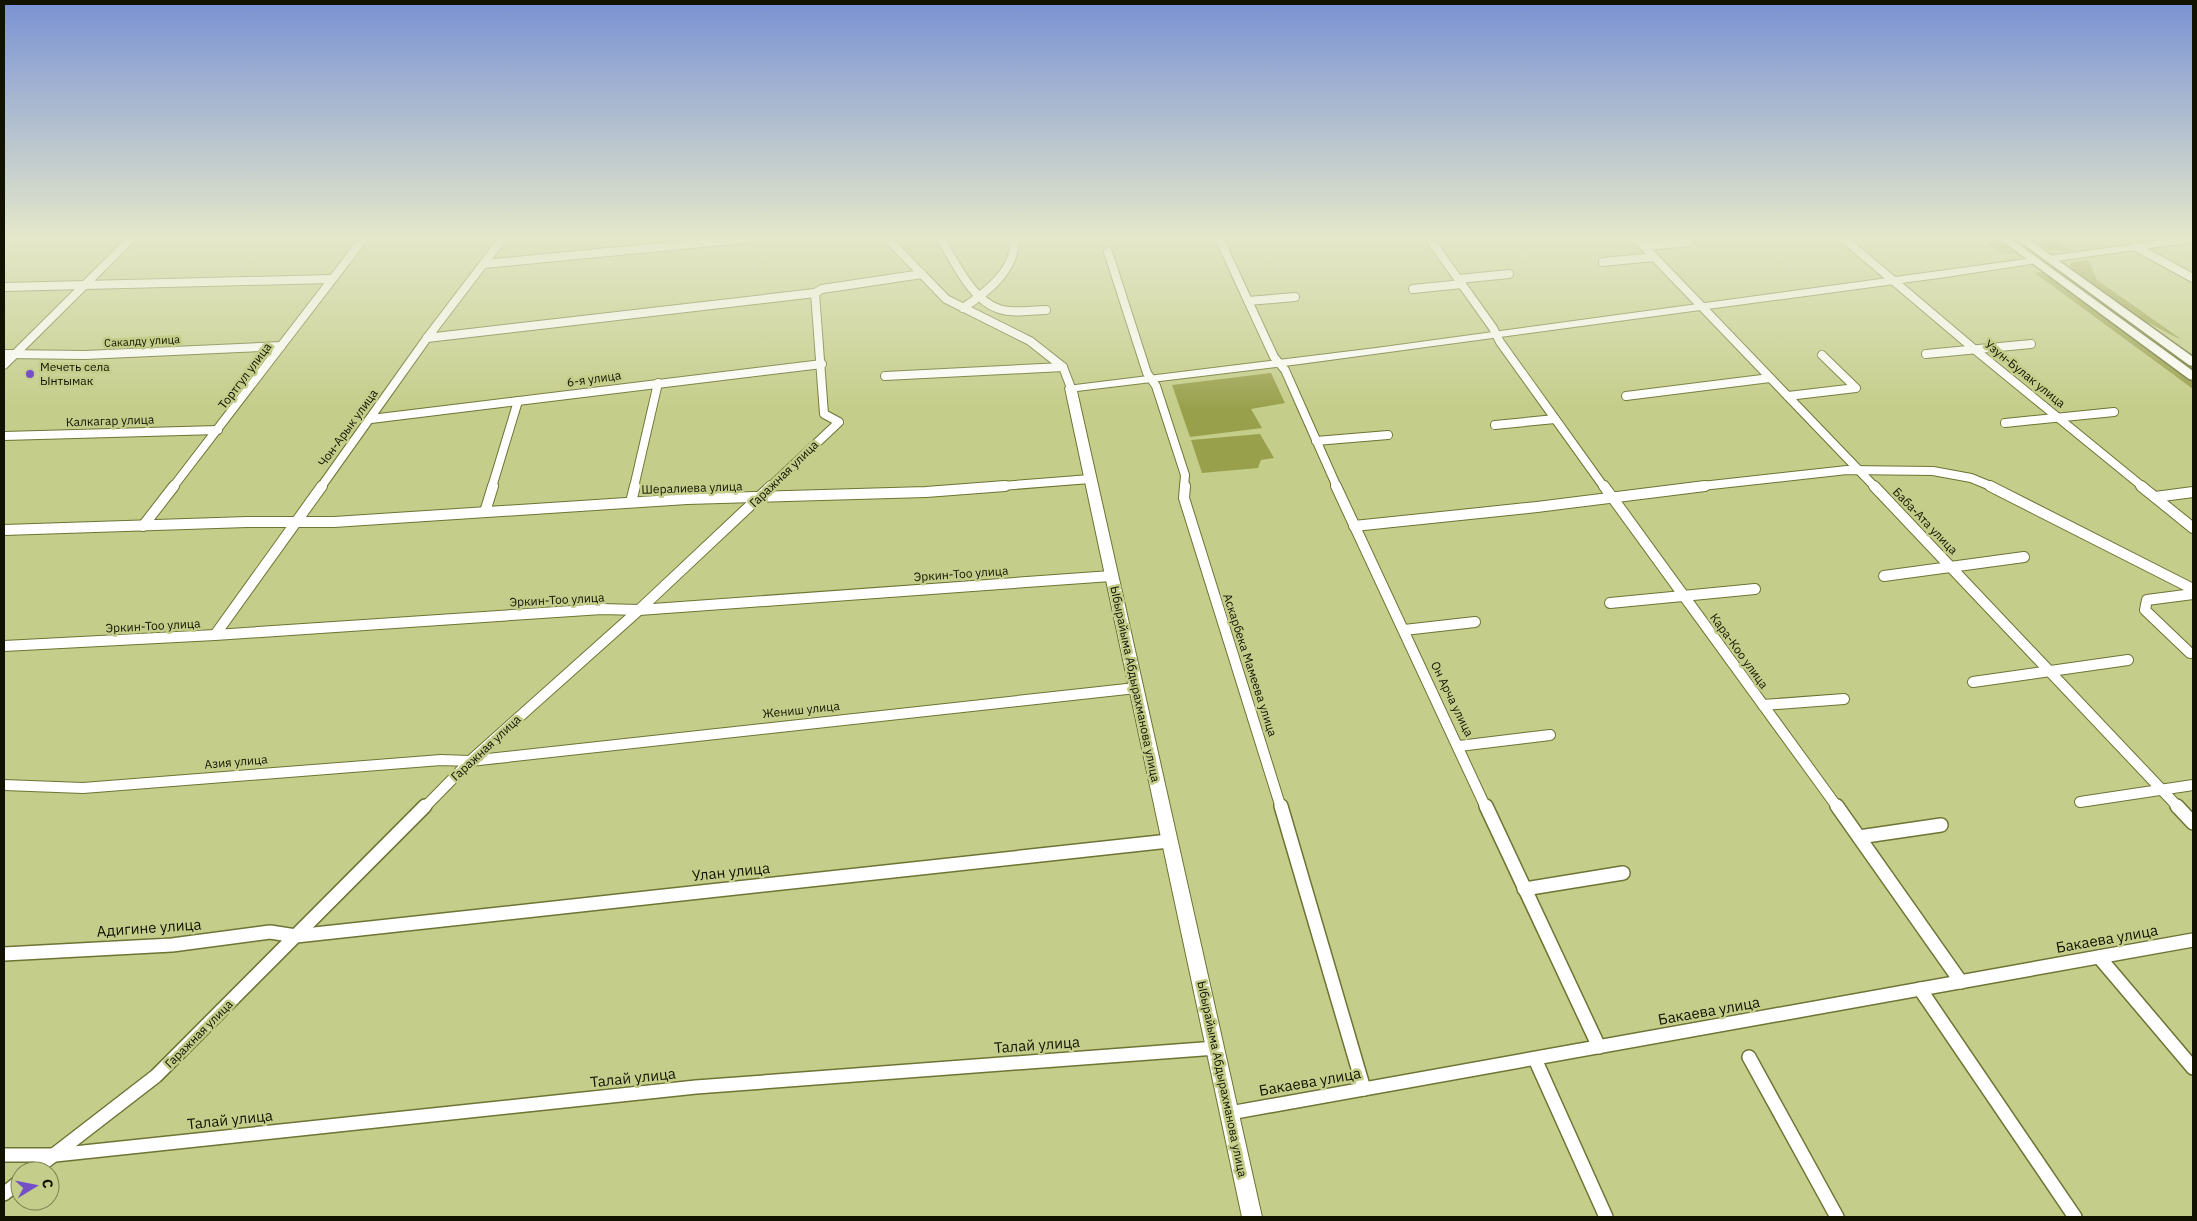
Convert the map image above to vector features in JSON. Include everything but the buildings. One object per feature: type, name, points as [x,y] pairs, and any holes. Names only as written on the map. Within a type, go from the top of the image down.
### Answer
[{"type":"main road","points":[[2081,295],[2193,376]]},
{"type":"main road","points":[[2100,295],[2193,362]]},
{"type":"street","points":[[4,364],[74,295]]},
{"type":"street","name":"Тортгул улица","points":[[143,526],[319,295]]},
{"type":"street","name":"Чон-Арык улица","points":[[215,635],[294,522],[461,295]]},
{"type":"street","points":[[428,338],[798,295]]},
{"type":"street","name":"Гаражная улица","points":[[47,1161],[156,1076],[470,760],[639,610],[759,498],[760,494],[839,422],[824,414],[822,364],[815,295]]},
{"type":"street","points":[[943,295],[964,308],[1030,341],[1063,367]]},
{"type":"street","name":"Аскарбека Мамеева улица","points":[[1122,295],[1147,373],[1156,386],[1185,475],[1184,498],[1266,756],[1364,1089]]},
{"type":"street","name":"Он Арча улица","points":[[1245,295],[1274,357],[1285,370],[1354,526],[1599,1047]]},
{"type":"street","name":"Кара-Коо улица","points":[[1469,295],[1555,419],[1859,837],[1961,982]]},
{"type":"street","name":"Баба-Ата улица","points":[[1690,295],[1860,470],[2193,823]]},
{"type":"street","points":[[1071,388],[1497,335],[1791,295]]},
{"type":"street","name":"Узун-Булак улица","points":[[1911,295],[1974,349],[2193,528]]},
{"type":"street","points":[[964,308],[980,297],[994,308],[1001,310],[1046,310]]},
{"type":"street","points":[[1248,301],[1295,297]]},
{"type":"street","points":[[1926,354],[2031,344]]},
{"type":"street","name":"Сакалду улица","points":[[4,354],[85,355],[281,346]]},
{"type":"street","points":[[1788,396],[1856,388],[1822,355]]},
{"type":"street","name":"6-я улица","points":[[371,419],[822,364]]},
{"type":"street","points":[[885,376],[1063,367]]},
{"type":"street","name":"Ыбырайыма Абдырахманова улица","points":[[1063,367],[1071,388],[1252,1217]]},
{"type":"street","points":[[1626,396],[1770,378]]},
{"type":"street","points":[[631,502],[658,383]]},
{"type":"street","points":[[485,512],[518,401]]},
{"type":"street","points":[[2005,423],[2114,412]]},
{"type":"street","points":[[1495,425],[1555,419]]},
{"type":"street","name":"Калкагар улица","points":[[4,436],[218,430]]},
{"type":"street","points":[[1316,441],[1388,435]]},
{"type":"street","points":[[1354,526],[1860,470],[1933,471],[1971,478],[1987,484],[2193,589]]},
{"type":"street","name":"Шералиева улица","points":[[4,530],[362,520],[631,502],[926,492],[1090,480]]},
{"type":"street","points":[[2156,497],[2193,492]]},
{"type":"street","points":[[1884,576],[1953,568],[1958,564],[2024,557]]},
{"type":"street","name":"Эркин-Тоо улица","points":[[4,646],[215,635],[602,609],[639,610],[1111,576]]},
{"type":"street","points":[[1610,603],[1755,588]]},
{"type":"street","points":[[2190,653],[2145,610],[2147,600],[2193,594]]},
{"type":"street","points":[[1404,630],[1475,622]]},
{"type":"street","points":[[1973,682],[2128,660]]},
{"type":"street","name":"Жениш улица","points":[[470,760],[1136,688]]},
{"type":"street","points":[[1763,705],[1844,699]]},
{"type":"street","points":[[1459,746],[1550,735]]},
{"type":"street","name":"Азия улица","points":[[4,785],[83,788],[440,760],[470,760]]},
{"type":"street","points":[[2080,802],[2193,785]]},
{"type":"street","points":[[1859,837],[1941,824]]},
{"type":"street","name":"Улан улица","points":[[296,936],[1169,841]]},
{"type":"street","points":[[1524,888],[1623,873]]},
{"type":"street","name":"Адигине улица","points":[[4,954],[172,945],[270,932],[296,936]]},
{"type":"street","name":"Бакаева улица","points":[[1230,1114],[2193,940]]},
{"type":"street","points":[[2100,957],[2193,1068]]},
{"type":"street","points":[[1920,989],[2075,1217]]},
{"type":"street","name":"Талай улица","points":[[4,1155],[55,1155],[696,1087],[1216,1048]]},
{"type":"street","points":[[1749,1057],[1837,1217]]},
{"type":"street","points":[[1535,1058],[1606,1217]]},
{"type":"green space","points":[[2065,295],[2074,295],[2193,382],[2193,389]]},
{"type":"green space","points":[[2089,295],[2093,295],[2193,367],[2193,370]]},
{"type":"green space","points":[[2107,295],[2118,295],[2181,339],[2143,321]]},
{"type":"green space","points":[[1271,373],[1285,403],[1251,409],[1262,428],[1190,437],[1172,385]]},
{"type":"green space","points":[[1260,434],[1274,458],[1261,460],[1258,468],[1202,473],[1191,440]]},
{"type":"place","name":"Мечеть села Ынтымак","points":[[30,374]]}]
